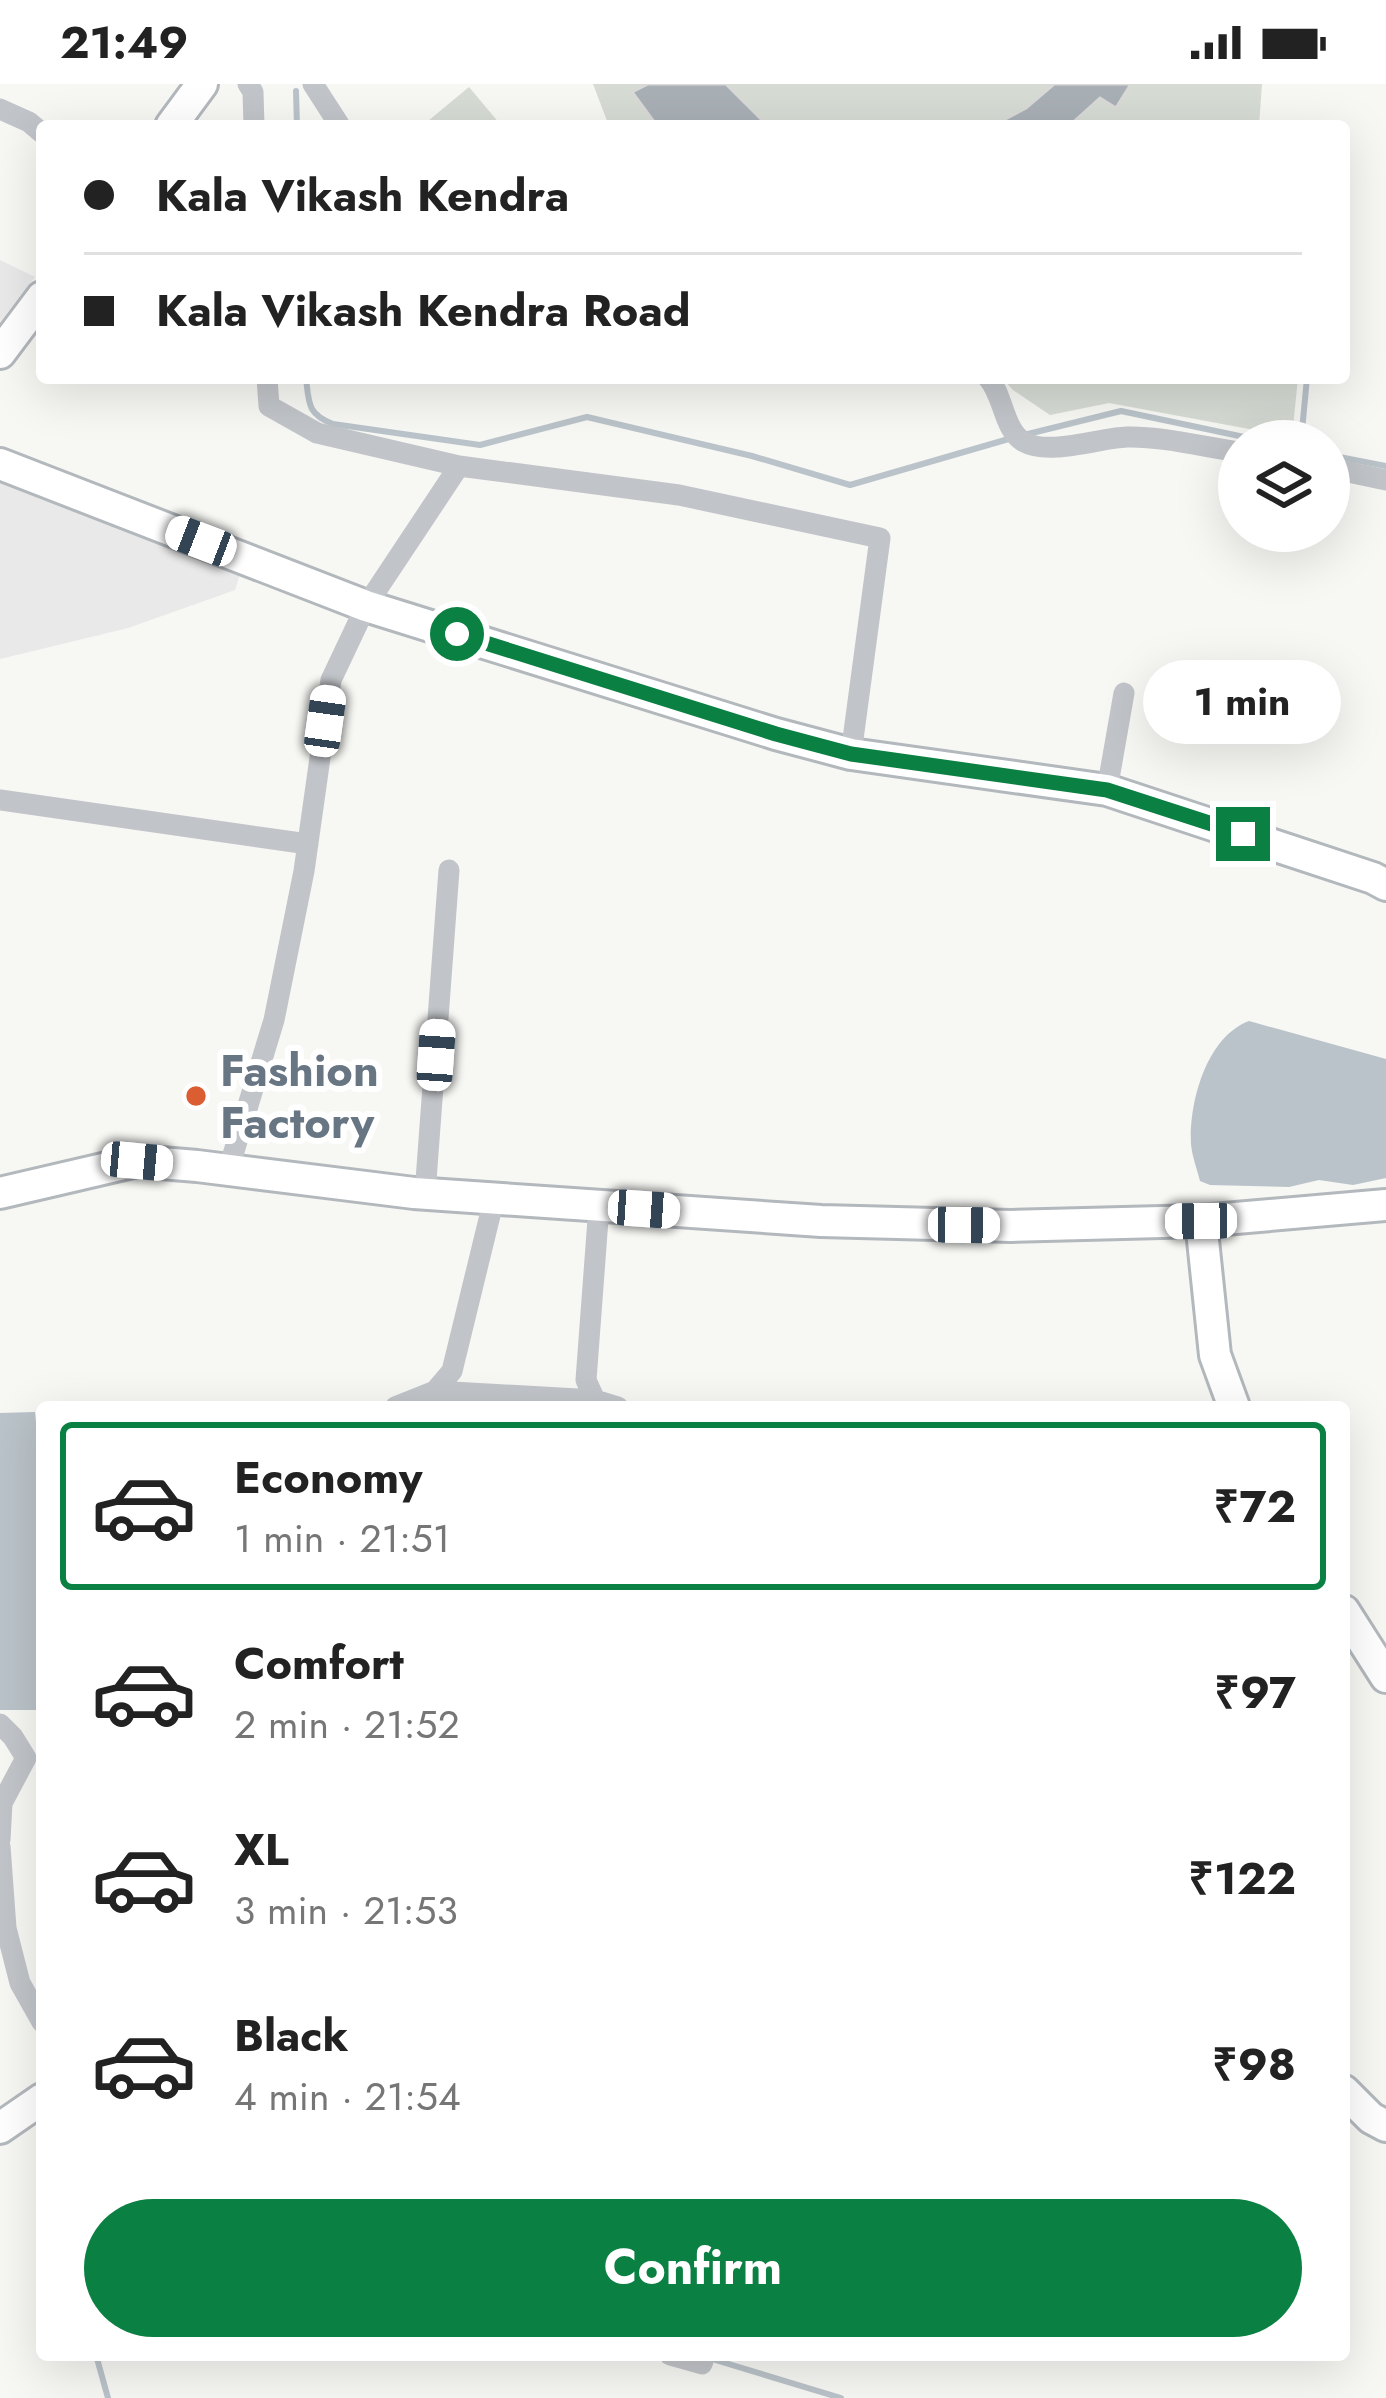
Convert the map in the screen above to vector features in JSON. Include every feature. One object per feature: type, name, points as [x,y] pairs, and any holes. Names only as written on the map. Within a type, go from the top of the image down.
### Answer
[{"type":"street","points":[[175,120],[202,84]]},
{"type":"street","points":[[248,84],[253,92],[254,120]]},
{"type":"street","points":[[313,84],[336,120]]},
{"type":"street","points":[[0,110],[36,128]]},
{"type":"street","points":[[0,353],[36,305]]},
{"type":"street","points":[[267,384],[269,406],[317,433],[459,466],[680,496],[880,538],[851,754]]},
{"type":"street","points":[[993,384],[1010,426],[1020,441],[1031,445],[1052,447],[1129,437],[1218,449]]},
{"type":"street","points":[[0,464],[366,606],[776,734],[851,754],[1107,790],[1386,885]]},
{"type":"street","points":[[228,1171],[274,1019],[308,844],[331,680],[366,606],[459,466]]},
{"type":"street","points":[[1350,472],[1386,480]]},
{"type":"street","points":[[1107,790],[1124,693]]},
{"type":"street","points":[[0,800],[308,844]]},
{"type":"street","points":[[425,1194],[449,870]]},
{"type":"street","points":[[0,1193],[137,1161],[425,1194],[821,1221],[1011,1226],[1201,1221],[1386,1205]]},
{"type":"street","points":[[435,1391],[452,1371],[494,1199]]},
{"type":"street","points":[[595,1400],[586,1380],[599,1206]]},
{"type":"street","points":[[1201,1221],[1215,1355],[1232,1401]]},
{"type":"street","points":[[410,1401],[435,1391],[598,1401]]},
{"type":"street","points":[[1350,1620],[1386,1677]]},
{"type":"street","points":[[0,1724],[34,1758],[2,1803],[0,1843],[6,1928],[20,1983],[36,2011]]},
{"type":"street","points":[[1350,2097],[1386,2126]]},
{"type":"street","points":[[0,2128],[36,2103]]},
{"type":"shaded area","points":[[593,84],[1262,84],[1259,120],[607,120]]},
{"type":"shaded area","points":[[469,87],[497,120],[429,120]]},
{"type":"shaded area","points":[[0,260],[35,277],[0,322]]},
{"type":"shaded area","points":[[1008,384],[1297,384],[1294,420],[1218,423],[1109,403],[1050,415]]},
{"type":"shaded area","points":[[0,476],[241,571],[235,590],[128,628],[0,659]]},
{"type":"shaded area","points":[[1249,1021],[1386,1059],[1386,1178],[1353,1185],[1319,1180],[1289,1187],[1200,1181],[1191,1144],[1197,1091],[1222,1041]]},
{"type":"shaded area","points":[[35,1412],[36,1710],[0,1710],[0,1413]]},
{"type":"building","points":[[648,84],[726,84],[762,120],[653,120],[632,92]]},
{"type":"building","points":[[1054,84],[1131,84],[1116,108],[1100,98],[1076,120],[1003,120]]},
{"type":"waterway","points":[[296,91],[297,120]]},
{"type":"waterway","points":[[307,384],[311,407],[333,424],[480,445],[587,417],[850,485],[1012,438]]},
{"type":"waterway","points":[[1303,420],[1306,384]]},
{"type":"waterway","points":[[1024,435],[1121,411],[1218,431]]},
{"type":"waterway","points":[[1350,459],[1386,466]]},
{"type":"waterway","points":[[98,2361],[108,2398]]},
{"type":"waterway","points":[[719,2361],[841,2398]]},
{"type":"place","name":"Fashion Factory","points":[[196,1096]]},
{"type":"route","points":[[457,634],[851,754],[1107,790],[1243,834]]}]
